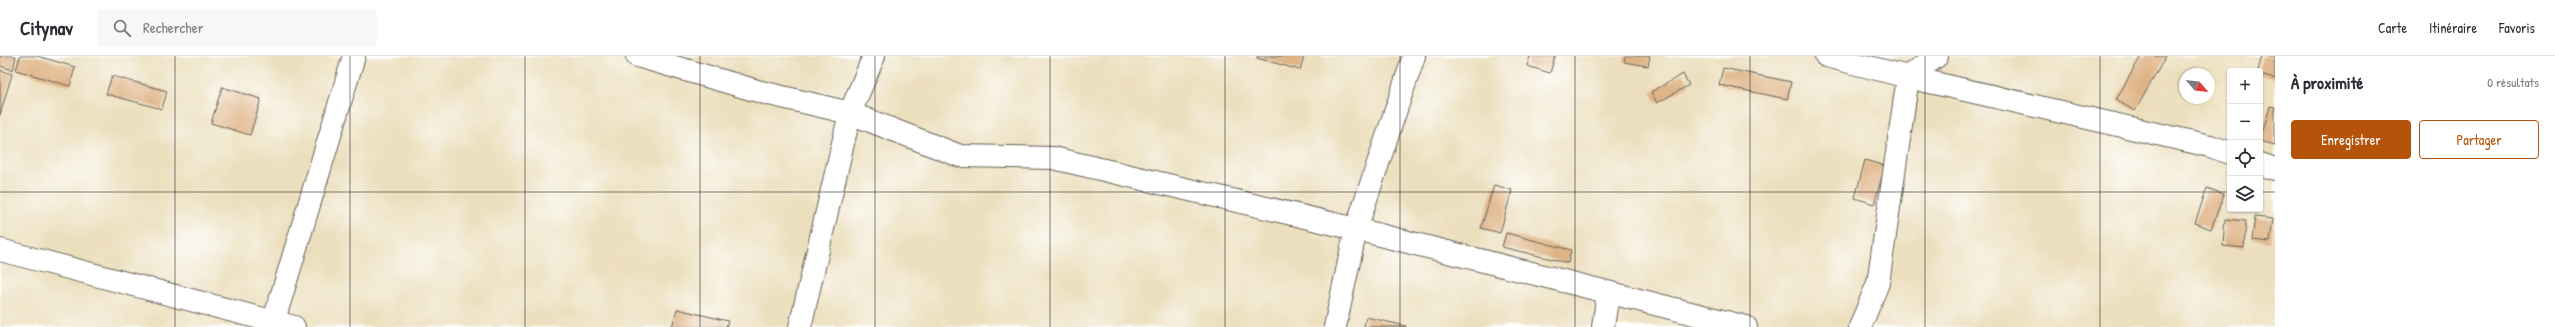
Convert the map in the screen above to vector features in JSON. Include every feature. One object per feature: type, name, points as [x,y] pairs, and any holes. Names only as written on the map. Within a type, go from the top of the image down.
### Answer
[{"type":"street","points":[[273,324],[354,56]]},
{"type":"street","points":[[638,56],[761,92],[850,113],[960,156],[1053,158],[1356,229],[1746,327]]},
{"type":"street","points":[[800,327],[850,113],[874,56]]},
{"type":"street","points":[[1335,327],[1356,229],[1414,56]]},
{"type":"street","points":[[1826,56],[1908,77],[2210,146],[2227,152]]},
{"type":"street","points":[[1860,327],[1878,283],[1908,77],[1937,56]]},
{"type":"street","points":[[2263,165],[2275,169]]},
{"type":"street","points":[[0,250],[273,324],[294,327]]},
{"type":"street","points":[[1603,327],[1608,293]]},
{"type":"building","points":[[0,56],[16,56],[13,70],[0,66]]},
{"type":"building","points":[[20,56],[37,56],[75,67],[70,86],[16,70]]},
{"type":"building","points":[[1257,56],[1304,56],[1300,70],[1257,58]]},
{"type":"building","points":[[1530,56],[1555,56],[1550,73],[1527,66]]},
{"type":"building","points":[[1625,56],[1650,56],[1648,66],[1624,62]]},
{"type":"building","points":[[2141,56],[2166,56],[2135,111],[2116,100]]},
{"type":"building","points":[[2262,56],[2275,56],[2275,79],[2263,76],[2263,68],[2259,68]]},
{"type":"building","points":[[1723,68],[1791,82],[1787,99],[1719,85]]},
{"type":"building","points":[[0,70],[12,74],[0,115]]},
{"type":"building","points":[[1683,74],[1689,85],[1657,103],[1651,92]]},
{"type":"building","points":[[112,76],[167,91],[162,109],[106,94]]},
{"type":"building","points":[[222,87],[261,99],[250,135],[211,123]]},
{"type":"building","points":[[2270,106],[2275,107],[2275,145],[2263,142],[2263,130]]},
{"type":"building","points":[[1865,160],[1885,166],[1874,204],[1855,198]]},
{"type":"building","points":[[1494,185],[1512,190],[1500,233],[1481,228]]},
{"type":"building","points":[[2207,188],[2224,194],[2211,229],[2195,223]]},
{"type":"building","points":[[2255,217],[2273,219],[2270,242],[2252,240]]},
{"type":"building","points":[[2225,219],[2246,221],[2244,248],[2223,246]]},
{"type":"building","points":[[1506,233],[1571,250],[1568,263],[1502,247]]},
{"type":"building","points":[[677,309],[728,321],[726,327],[672,327]]},
{"type":"building","points":[[1366,317],[1406,326],[1406,327],[1364,327]]}]
